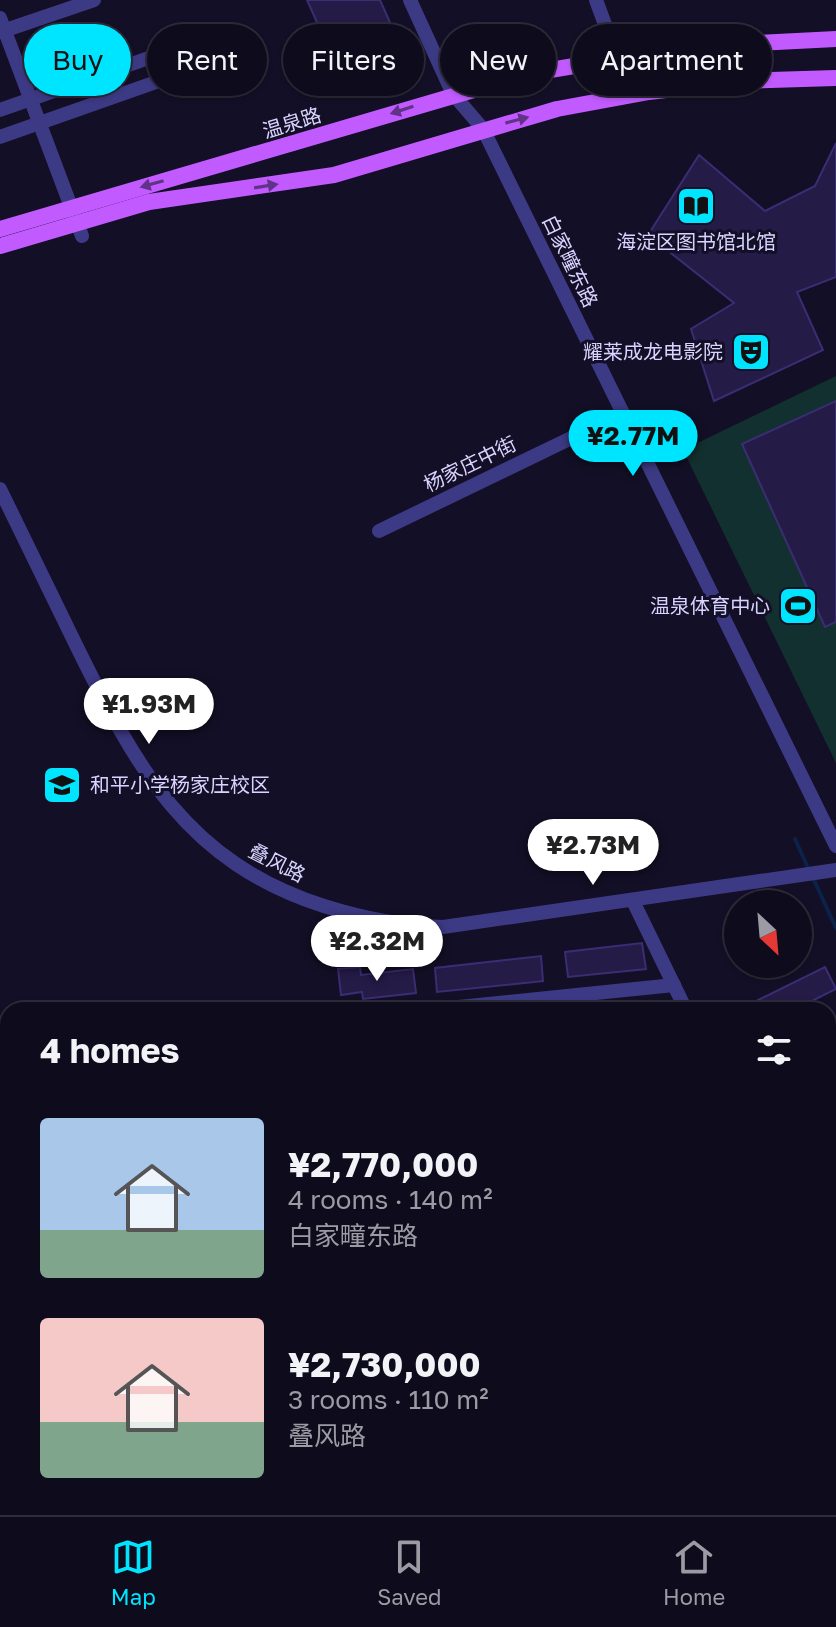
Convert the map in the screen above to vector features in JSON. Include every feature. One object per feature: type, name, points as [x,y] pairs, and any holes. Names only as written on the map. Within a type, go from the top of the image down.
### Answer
[{"type":"main road","name":"温泉路","points":[[772,42],[836,39]]},
{"type":"main road","name":"温泉路","points":[[0,229],[77,222],[149,202],[334,175],[557,109],[649,92],[742,81],[836,78]]},
{"type":"main road","name":"温泉路","points":[[0,246],[447,96]]},
{"type":"street","points":[[77,222],[1,27],[94,0]]},
{"type":"street","name":"白家疃东路","points":[[410,0],[440,66]]},
{"type":"street","points":[[596,0],[605,24]]},
{"type":"street","points":[[0,110],[147,58]]},
{"type":"street","points":[[0,137],[147,85]]},
{"type":"street","name":"白家疃东路","points":[[455,96],[483,129],[836,846]]},
{"type":"street","name":"杨家庄中街","points":[[379,531],[623,413]]},
{"type":"street","name":"叠风路","points":[[0,489],[136,761],[188,825],[236,865],[298,897],[384,924],[481,923],[836,870]]},
{"type":"street","points":[[633,901],[682,1002]]},
{"type":"street","points":[[511,1002],[674,985]]},
{"type":"green space","name":"温泉体育中心","points":[[836,376],[836,763],[683,450]]},
{"type":"building","points":[[307,0],[380,0],[391,24],[318,24]]},
{"type":"building","points":[[836,143],[836,277],[797,292],[823,350],[714,401],[691,329],[734,303],[648,235],[699,155],[765,211],[815,186]]},
{"type":"building","points":[[836,401],[836,622],[825,627],[742,444]]},
{"type":"building","points":[[642,943],[646,969],[568,977],[565,952]]},
{"type":"building","points":[[541,956],[543,981],[437,992],[435,968]]},
{"type":"building","points":[[360,967],[361,975],[413,969],[416,993],[363,999],[362,992],[341,995],[338,969]]},
{"type":"building","points":[[825,967],[836,989],[810,1002],[754,1002],[803,978],[812,978],[812,973]]},
{"type":"waterway","points":[[795,839],[809,870]]},
{"type":"waterway","points":[[813,878],[836,928]]},
{"type":"place","name":"海淀区图书馆北馆","points":[[696,206]]},
{"type":"place","name":"耀莱成龙电影院","points":[[751,352]]},
{"type":"place","name":"温泉体育中心","points":[[798,606]]},
{"type":"place","name":"和平小学杨家庄校区","points":[[62,785]]}]
